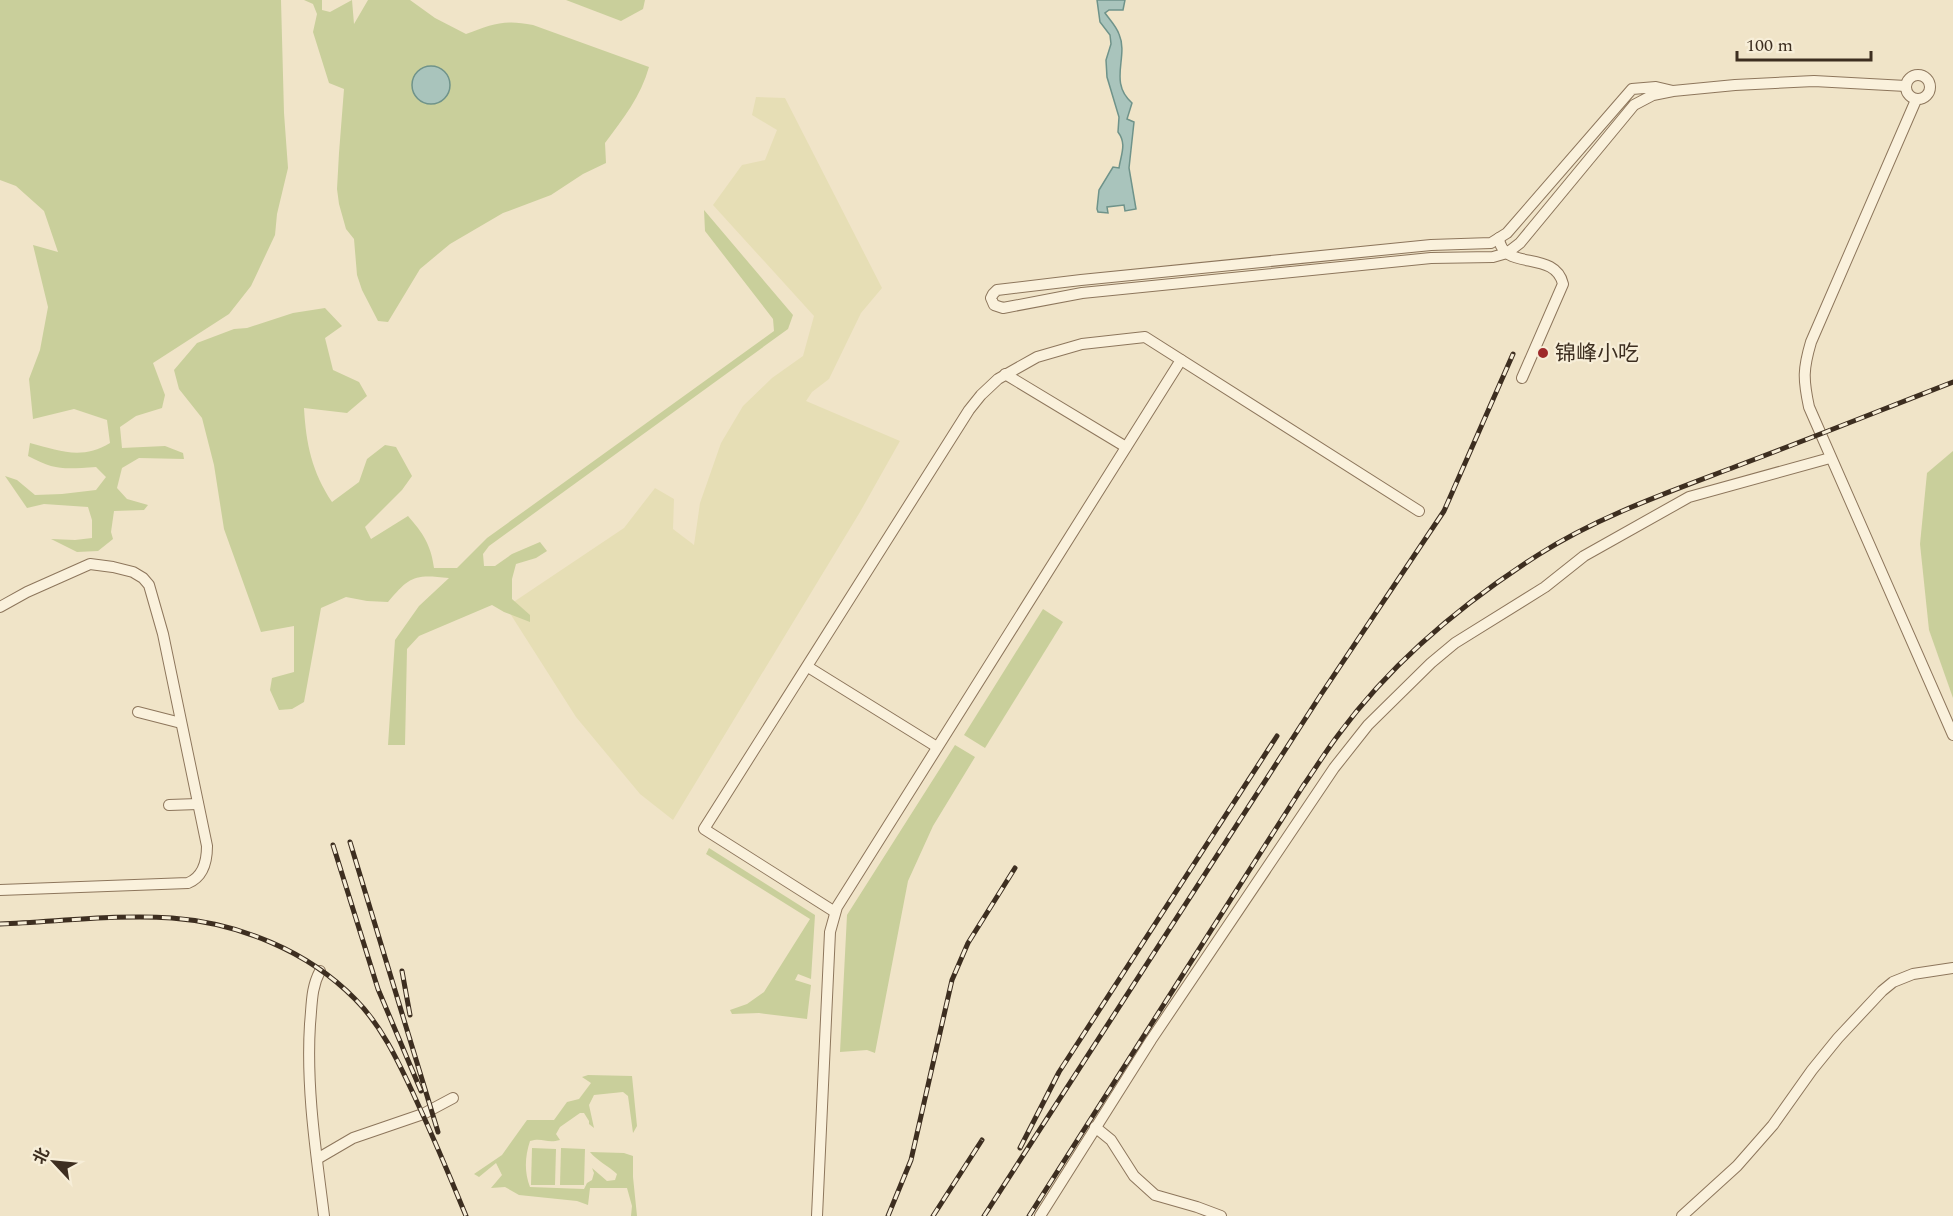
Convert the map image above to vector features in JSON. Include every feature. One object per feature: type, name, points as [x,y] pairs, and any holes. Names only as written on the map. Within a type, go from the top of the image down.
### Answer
[{"type":"street","points":[[1916,75],[1926,78],[1930,85],[1929,93],[1924,98],[1916,100],[1910,96],[1906,86],[1909,79],[1916,75]]},
{"type":"street","points":[[1511,256],[1634,105],[1653,95],[1735,85],[1814,81],[1906,86]]},
{"type":"street","points":[[1522,378],[1563,284],[1558,272],[1549,266],[1511,256],[1431,258],[1082,293],[1003,308],[994,305],[991,298],[998,290],[1081,280],[1431,245],[1491,243],[1507,233],[1632,89],[1656,87],[1673,91]]},
{"type":"street","points":[[1916,100],[1810,342],[1803,368],[1804,387],[1809,407],[1830,458],[1953,735]]},
{"type":"street","points":[[1498,238],[1499,245],[1511,256]]},
{"type":"street","points":[[835,912],[704,829],[969,410],[981,395],[1005,374],[1037,357],[1060,349],[1083,344],[1145,338],[1419,511]]},
{"type":"street","points":[[817,1216],[831,932],[835,912],[842,897],[1181,360]]},
{"type":"street","points":[[1005,374],[1126,447]]},
{"type":"street","points":[[1040,1216],[1151,1040],[1334,768],[1368,725],[1431,663],[1455,642],[1545,588],[1584,556],[1689,497],[1830,458]]},
{"type":"street","points":[[0,607],[27,592],[90,564],[134,572],[143,578],[149,585],[163,634],[207,846],[207,858],[195,880],[188,882],[0,890]]},
{"type":"street","points":[[808,667],[937,747]]},
{"type":"street","points":[[138,712],[180,723]]},
{"type":"street","points":[[169,805],[198,804]]},
{"type":"street","points":[[1682,1216],[1737,1166],[1773,1125],[1838,1038],[1882,991],[1905,976],[1953,968]]},
{"type":"street","points":[[320,971],[313,985],[309,1082],[324,1216]]},
{"type":"street","points":[[317,1159],[353,1138],[423,1114],[453,1098]]},
{"type":"street","points":[[1095,1127],[1111,1140],[1134,1176],[1155,1195],[1197,1206],[1221,1216]]},
{"type":"shaded area","points":[[756,97],[785,98],[882,288],[861,313],[829,379],[812,392],[806,401],[900,441],[860,512],[673,820],[640,794],[576,717],[506,607],[624,528],[655,488],[674,499],[673,529],[694,545],[700,503],[721,443],[743,406],[772,378],[803,356],[814,316],[713,205],[742,165],[765,160],[777,130],[752,115]]},
{"type":"green space","points":[[0,0],[281,0],[288,168],[277,214],[275,235],[251,286],[229,314],[153,363],[165,395],[162,408],[136,416],[120,427],[122,448],[165,446],[183,453],[184,459],[139,458],[122,468],[117,488],[127,499],[148,505],[144,510],[114,511],[111,532],[113,539],[98,551],[77,552],[51,539],[92,538],[92,520],[88,507],[44,504],[27,508],[5,476],[17,480],[35,495],[96,490],[106,477],[96,467],[54,467],[28,456],[30,443],[80,453],[110,443],[107,420],[74,409],[33,419],[29,379],[40,350],[48,307],[33,245],[58,252],[44,211],[16,186],[0,180]]},
{"type":"green space","points":[[304,0],[322,0],[322,10],[330,12],[352,0],[354,24],[368,0],[410,0],[435,18],[466,34],[499,24],[514,22],[533,25],[649,67],[646,78],[625,116],[605,143],[606,163],[583,174],[551,195],[503,213],[450,244],[420,269],[388,322],[378,321],[357,275],[354,239],[346,229],[339,204],[337,189],[344,89],[329,83],[313,32],[317,14],[313,4]]},
{"type":"green space","points":[[566,0],[645,0],[643,9],[621,21]]},
{"type":"green space","points":[[704,210],[793,315],[788,329],[489,546],[483,554],[484,566],[495,566],[512,554],[540,542],[547,551],[536,558],[516,564],[512,579],[512,599],[530,615],[530,622],[492,605],[419,636],[407,649],[405,745],[388,745],[395,640],[419,606],[449,578],[428,576],[414,579],[402,587],[388,602],[346,597],[321,608],[304,702],[292,709],[279,710],[270,690],[272,678],[294,672],[294,626],[261,632],[224,529],[214,465],[202,418],[179,389],[174,370],[197,343],[234,329],[247,328],[293,313],[325,308],[342,326],[325,338],[333,370],[359,382],[367,396],[347,413],[304,408],[308,446],[319,480],[332,502],[359,482],[367,459],[385,445],[396,447],[412,476],[402,490],[365,527],[371,539],[408,516],[426,540],[434,568],[457,568],[487,538],[774,331],[773,319],[705,231]]},
{"type":"green space","points":[[1953,451],[1953,698],[1929,630],[1920,544],[1927,473]]},
{"type":"green space","points":[[1043,609],[1063,622],[985,748],[964,735]]},
{"type":"green space","points":[[955,745],[975,757],[933,826],[908,881],[875,1053],[867,1050],[840,1052],[847,915]]},
{"type":"green space","points":[[709,848],[815,915],[811,979],[798,974],[795,980],[811,985],[807,1019],[759,1013],[732,1014],[730,1010],[747,1004],[764,992],[810,919],[706,854]]},
{"type":"green space","points":[[588,1075],[632,1076],[637,1126],[633,1133],[628,1096],[623,1092],[594,1095],[589,1105],[594,1128],[589,1124],[584,1113],[580,1113],[560,1127],[556,1134],[560,1140],[530,1141],[526,1164],[530,1187],[584,1189],[592,1180],[594,1173],[592,1168],[607,1181],[615,1180],[617,1174],[590,1152],[624,1153],[633,1156],[637,1216],[631,1216],[632,1206],[627,1188],[590,1188],[588,1205],[577,1201],[519,1195],[505,1187],[491,1188],[502,1175],[496,1163],[479,1177],[474,1174],[502,1155],[527,1120],[554,1120],[567,1102],[579,1099],[591,1083],[582,1077]]},
{"type":"green space","points":[[532,1148],[556,1149],[555,1185],[531,1185]]},
{"type":"green space","points":[[561,1148],[585,1149],[584,1185],[560,1185]]},
{"type":"water","points":[[1097,0],[1125,0],[1123,10],[1109,10],[1105,13],[1119,34],[1122,52],[1121,87],[1132,103],[1127,119],[1134,122],[1129,168],[1136,209],[1125,211],[1124,205],[1107,207],[1108,213],[1098,212],[1099,190],[1113,167],[1119,168],[1123,145],[1118,132],[1119,117],[1107,77],[1106,60],[1111,44],[1110,35],[1100,22]]},
{"type":"water","points":[[431,66],[444,72],[450,85],[444,98],[431,104],[418,98],[412,85],[418,72]]},
{"type":"railway","points":[[984,1216],[1320,696],[1444,511],[1513,354]]},
{"type":"railway","points":[[1029,1216],[1325,753],[1360,708],[1405,658],[1483,593],[1538,555],[1585,528],[1660,495],[1953,382]]},
{"type":"railway","points":[[1020,1148],[1059,1072],[1277,736]]},
{"type":"railway","points":[[350,842],[438,1132]]},
{"type":"railway","points":[[333,845],[378,989],[421,1091]]},
{"type":"railway","points":[[888,1216],[911,1160],[952,980],[968,943],[1015,868]]},
{"type":"railway","points":[[0,924],[130,917],[197,921],[247,933],[271,942],[316,967],[355,999],[373,1020],[388,1043],[419,1106],[466,1216]]},
{"type":"railway","points":[[402,971],[410,1015]]},
{"type":"railway","points":[[933,1216],[982,1140]]},
{"type":"place","name":"锦峰小吃","points":[[1543,353]]}]
